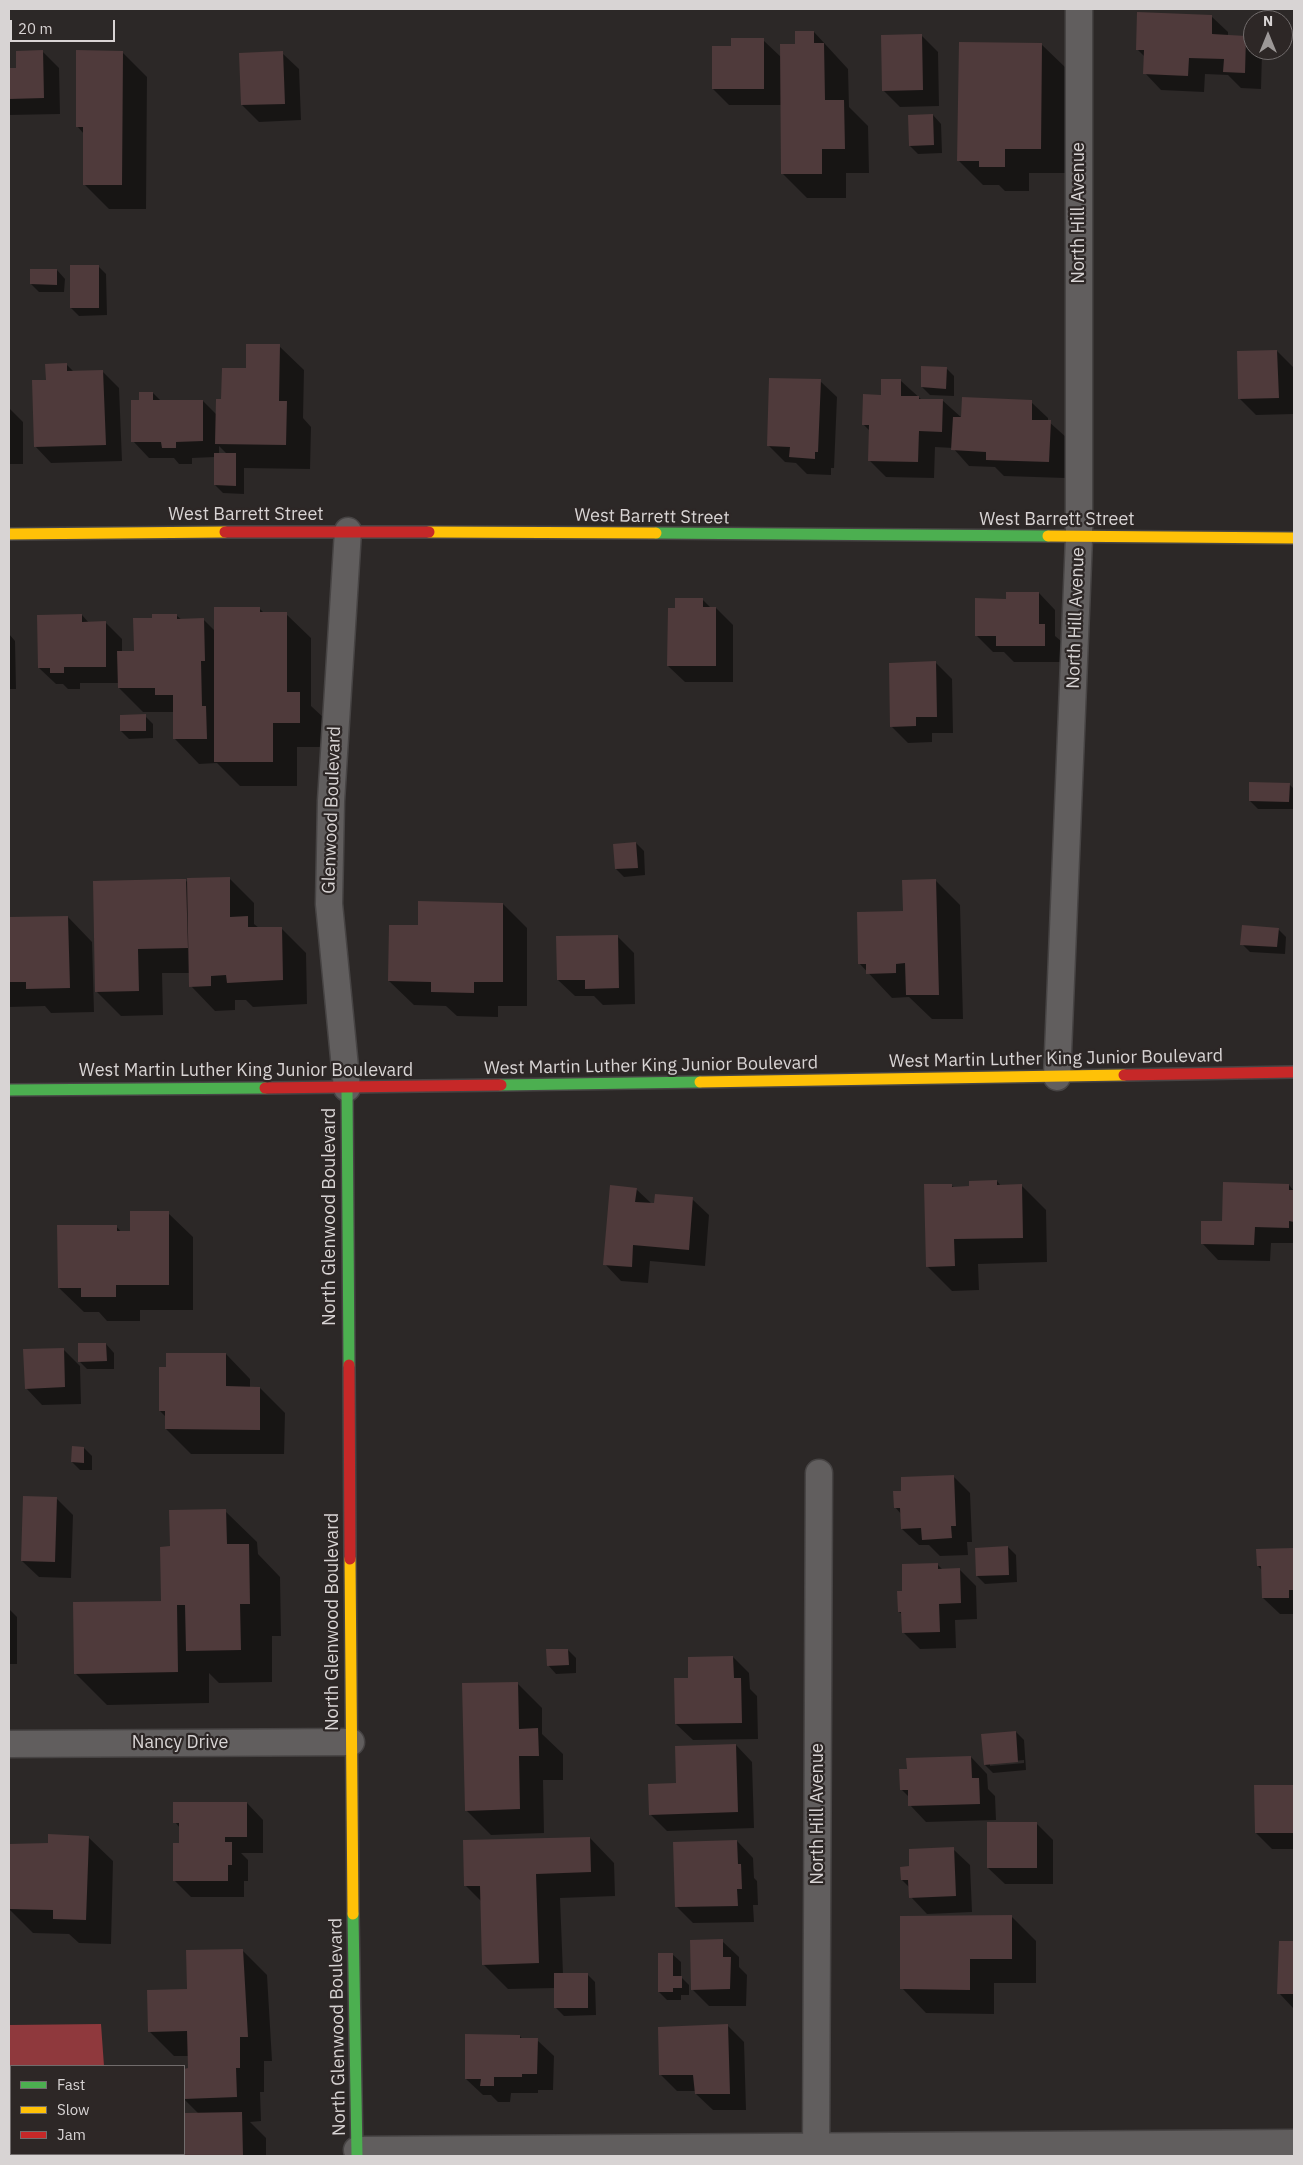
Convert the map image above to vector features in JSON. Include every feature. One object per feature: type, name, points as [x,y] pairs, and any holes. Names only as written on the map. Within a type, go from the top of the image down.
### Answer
[{"type":"street","name":"North Hill Avenue","points":[[1057,1077],[1080,538],[1079,9]]},
{"type":"street","name":"West Barrett Street","points":[[9,534],[348,531],[1080,538],[1294,538]]},
{"type":"street","name":"Glenwood Boulevard","points":[[347,1088],[329,904],[331,791],[348,531]]},
{"type":"street","name":"West Martin Luther King Junior Boulevard","points":[[9,1090],[347,1088],[1294,1072]]},
{"type":"street","name":"North Glenwood Boulevard","points":[[347,1088],[357,2153]]},
{"type":"street","name":"North Hill Avenue","points":[[816,2152],[819,1472]]},
{"type":"street","name":"Nancy Drive","points":[[9,1744],[352,1742]]},
{"type":"street","points":[[357,2153],[816,2152],[1294,2143]]},
{"type":"shaded area","points":[[101,2024],[104,2065],[10,2065],[10,2155],[109,2156],[9,2156],[9,2025]]},
{"type":"building","points":[[1137,12],[1212,15],[1212,34],[1243,36],[1245,73],[1223,72],[1224,59],[1189,58],[1188,76],[1143,74],[1144,50],[1136,50]]},
{"type":"building","points":[[795,31],[814,31],[814,43],[824,43],[825,100],[844,100],[845,149],[822,149],[822,174],[781,174],[780,44],[795,44]]},
{"type":"building","points":[[922,34],[923,90],[882,91],[881,35]]},
{"type":"building","points":[[731,38],[764,38],[764,89],[712,89],[712,46],[731,46]]},
{"type":"building","points":[[959,42],[1042,43],[1041,149],[1005,149],[1005,167],[979,167],[979,161],[957,161]]},
{"type":"building","points":[[43,50],[44,98],[9,99],[9,68],[16,68],[16,51]]},
{"type":"building","points":[[76,50],[123,51],[122,185],[83,185],[83,127],[76,127]]},
{"type":"building","points":[[283,51],[285,104],[241,105],[239,53]]},
{"type":"building","points":[[933,114],[934,145],[909,146],[908,115]]},
{"type":"building","points":[[70,265],[99,265],[99,308],[70,308]]},
{"type":"building","points":[[30,269],[57,269],[57,285],[30,284]]},
{"type":"building","points":[[246,344],[280,344],[279,401],[287,401],[286,445],[215,444],[216,399],[221,399],[222,368],[246,368]]},
{"type":"building","points":[[1277,350],[1279,398],[1238,399],[1237,351]]},
{"type":"building","points":[[67,363],[67,371],[103,370],[106,445],[34,447],[32,380],[46,380],[45,364]]},
{"type":"building","points":[[921,366],[947,367],[946,389],[921,387]]},
{"type":"building","points":[[769,378],[821,379],[818,452],[815,452],[815,459],[789,457],[790,447],[767,446]]},
{"type":"building","points":[[881,379],[901,379],[901,396],[919,396],[919,399],[943,399],[942,432],[919,431],[918,462],[868,461],[869,425],[862,425],[863,394],[881,395]]},
{"type":"building","points":[[139,392],[153,392],[153,400],[203,400],[203,441],[176,442],[176,448],[162,448],[161,442],[131,442],[131,400],[139,400]]},
{"type":"building","points":[[962,397],[1032,400],[1032,420],[1051,420],[1049,462],[986,460],[986,452],[951,450],[953,417],[961,417]]},
{"type":"building","points":[[214,453],[236,453],[236,486],[214,485]]},
{"type":"building","points":[[1006,592],[1039,592],[1039,624],[1045,624],[1045,646],[996,646],[996,636],[975,636],[975,598],[1006,599]]},
{"type":"building","points":[[675,598],[703,598],[703,607],[716,607],[716,666],[667,666],[668,608],[675,608]]},
{"type":"building","points":[[214,607],[260,607],[260,612],[287,612],[287,692],[300,692],[300,723],[273,723],[273,762],[214,762]]},
{"type":"building","points":[[82,614],[82,622],[106,621],[106,667],[64,667],[64,673],[50,673],[50,668],[38,668],[37,615]]},
{"type":"building","points":[[152,614],[177,614],[177,619],[204,618],[205,661],[201,661],[202,706],[206,706],[207,739],[173,739],[173,695],[155,695],[155,688],[118,688],[117,651],[134,651],[133,618],[152,618]]},
{"type":"building","points":[[936,661],[937,717],[916,717],[916,726],[890,727],[889,663]]},
{"type":"building","points":[[146,714],[146,731],[120,731],[120,715]]},
{"type":"building","points":[[1249,782],[1290,783],[1289,802],[1249,801]]},
{"type":"building","points":[[636,842],[638,868],[615,869],[613,844]]},
{"type":"building","points":[[230,877],[230,917],[248,916],[248,927],[282,927],[283,980],[227,983],[226,975],[211,976],[211,986],[189,987],[187,878]]},
{"type":"building","points":[[186,879],[188,948],[138,949],[139,991],[95,992],[93,881]]},
{"type":"building","points":[[936,879],[939,995],[906,995],[905,963],[896,964],[896,973],[866,974],[866,964],[858,964],[857,912],[903,911],[902,880]]},
{"type":"building","points":[[418,901],[503,903],[503,982],[474,982],[474,993],[431,992],[431,982],[388,981],[389,925],[418,925]]},
{"type":"building","points":[[68,916],[70,988],[26,989],[26,982],[9,982],[9,917]]},
{"type":"building","points":[[1242,925],[1279,928],[1277,947],[1240,945]]},
{"type":"building","points":[[618,935],[619,988],[585,989],[585,980],[557,980],[556,936]]},
{"type":"building","points":[[997,1180],[997,1185],[1022,1184],[1023,1238],[954,1239],[955,1266],[926,1267],[924,1184],[952,1184],[952,1187],[969,1186],[969,1181]]},
{"type":"building","points":[[1223,1182],[1289,1184],[1289,1190],[1294,1190],[1294,1222],[1289,1221],[1289,1228],[1255,1227],[1254,1245],[1201,1244],[1201,1221],[1222,1221]]},
{"type":"building","points":[[610,1185],[637,1188],[635,1202],[654,1203],[655,1194],[693,1197],[689,1250],[633,1245],[632,1267],[603,1265]]},
{"type":"building","points":[[130,1211],[169,1211],[169,1285],[116,1285],[116,1297],[81,1297],[81,1288],[58,1288],[57,1225],[117,1225],[117,1231],[130,1231]]},
{"type":"building","points":[[78,1343],[106,1343],[107,1361],[78,1362]]},
{"type":"building","points":[[64,1348],[65,1387],[25,1389],[23,1349]]},
{"type":"building","points":[[166,1353],[226,1353],[226,1386],[260,1387],[260,1430],[165,1429],[165,1411],[159,1411],[159,1367],[166,1367]]},
{"type":"building","points":[[72,1446],[84,1447],[84,1463],[71,1462]]},
{"type":"building","points":[[954,1475],[956,1526],[951,1526],[952,1538],[922,1540],[921,1528],[901,1529],[900,1508],[894,1508],[893,1491],[901,1491],[901,1477]]},
{"type":"building","points":[[23,1496],[57,1497],[55,1562],[21,1561]]},
{"type":"building","points":[[226,1509],[227,1544],[249,1544],[250,1604],[240,1604],[241,1650],[186,1651],[185,1605],[177,1605],[178,1672],[74,1674],[73,1602],[161,1601],[160,1547],[170,1546],[169,1510]]},
{"type":"building","points":[[1008,1546],[1009,1575],[976,1576],[975,1548]]},
{"type":"building","points":[[1294,1548],[1294,1590],[1289,1590],[1289,1598],[1262,1598],[1261,1566],[1257,1566],[1256,1549]]},
{"type":"building","points":[[938,1563],[938,1569],[960,1568],[961,1603],[939,1604],[940,1632],[902,1633],[897,1591],[902,1591],[902,1564]]},
{"type":"building","points":[[546,1649],[568,1649],[569,1665],[547,1666]]},
{"type":"building","points":[[733,1656],[734,1678],[741,1678],[742,1723],[675,1724],[674,1678],[688,1678],[688,1657]]},
{"type":"building","points":[[518,1682],[519,1729],[538,1728],[539,1756],[519,1756],[520,1809],[465,1811],[462,1683]]},
{"type":"building","points":[[1016,1731],[1018,1762],[984,1765],[981,1734]]},
{"type":"building","points":[[736,1744],[738,1812],[649,1815],[648,1784],[676,1783],[675,1746]]},
{"type":"building","points":[[971,1756],[972,1778],[979,1778],[980,1804],[908,1806],[908,1790],[900,1790],[899,1769],[907,1769],[906,1758]]},
{"type":"building","points":[[1254,1785],[1294,1785],[1294,1833],[1255,1833]]},
{"type":"building","points":[[173,1802],[247,1802],[247,1837],[225,1837],[225,1842],[232,1842],[232,1865],[228,1865],[228,1881],[173,1881],[173,1843],[179,1843],[179,1823],[173,1823]]},
{"type":"building","points":[[987,1822],[1037,1822],[1037,1868],[987,1868]]},
{"type":"building","points":[[48,1834],[89,1836],[86,1920],[53,1919],[53,1910],[9,1909],[9,1844],[48,1843]]},
{"type":"building","points":[[590,1837],[591,1872],[536,1874],[539,1963],[482,1965],[480,1886],[464,1886],[463,1840]]},
{"type":"building","points":[[737,1840],[738,1864],[741,1864],[742,1889],[737,1889],[738,1906],[675,1907],[673,1842]]},
{"type":"building","points":[[954,1847],[956,1896],[909,1898],[908,1880],[901,1880],[900,1867],[909,1866],[909,1849]]},
{"type":"building","points":[[1012,1915],[1012,1959],[970,1959],[970,1990],[900,1989],[900,1916]]},
{"type":"building","points":[[723,1939],[723,1957],[731,1957],[730,1989],[691,1990],[690,1940]]},
{"type":"building","points":[[1279,1941],[1294,1941],[1294,1994],[1277,1994]]},
{"type":"building","points":[[243,1949],[248,2037],[240,2037],[240,2068],[236,2068],[237,2097],[185,2099],[185,2069],[188,2068],[187,2031],[148,2032],[147,1990],[187,1989],[186,1950]]},
{"type":"building","points":[[658,1953],[673,1953],[673,1976],[682,1976],[682,1988],[673,1988],[673,1992],[658,1992]]},
{"type":"building","points":[[554,1973],[588,1973],[588,2008],[554,2008]]},
{"type":"building","points":[[728,2024],[730,2094],[695,2094],[693,2075],[659,2075],[658,2027]]},
{"type":"building","points":[[465,2034],[520,2035],[520,2038],[538,2038],[537,2074],[522,2074],[522,2077],[494,2077],[494,2086],[480,2086],[481,2079],[465,2079]]},
{"type":"building","points":[[242,2112],[243,2156],[184,2155],[185,2113]]},
{"type":"traffic: fast","points":[[656,533],[1048,536]]},
{"type":"traffic: fast","points":[[501,1085],[700,1082]]},
{"type":"traffic: fast","points":[[9,1090],[265,1088]]},
{"type":"traffic: fast","points":[[347,1088],[349,1365]]},
{"type":"traffic: fast","points":[[353,1914],[357,2156]]},
{"type":"traffic: slow","points":[[9,534],[225,532]]},
{"type":"traffic: slow","points":[[429,532],[656,533]]},
{"type":"traffic: slow","points":[[1048,536],[1294,538]]},
{"type":"traffic: slow","points":[[700,1082],[1124,1075]]},
{"type":"traffic: slow","points":[[350,1559],[353,1914]]},
{"type":"traffic: jam","points":[[225,532],[429,532]]},
{"type":"traffic: jam","points":[[1124,1075],[1294,1072]]},
{"type":"traffic: jam","points":[[265,1088],[501,1085]]},
{"type":"traffic: jam","points":[[349,1365],[350,1559]]}]
